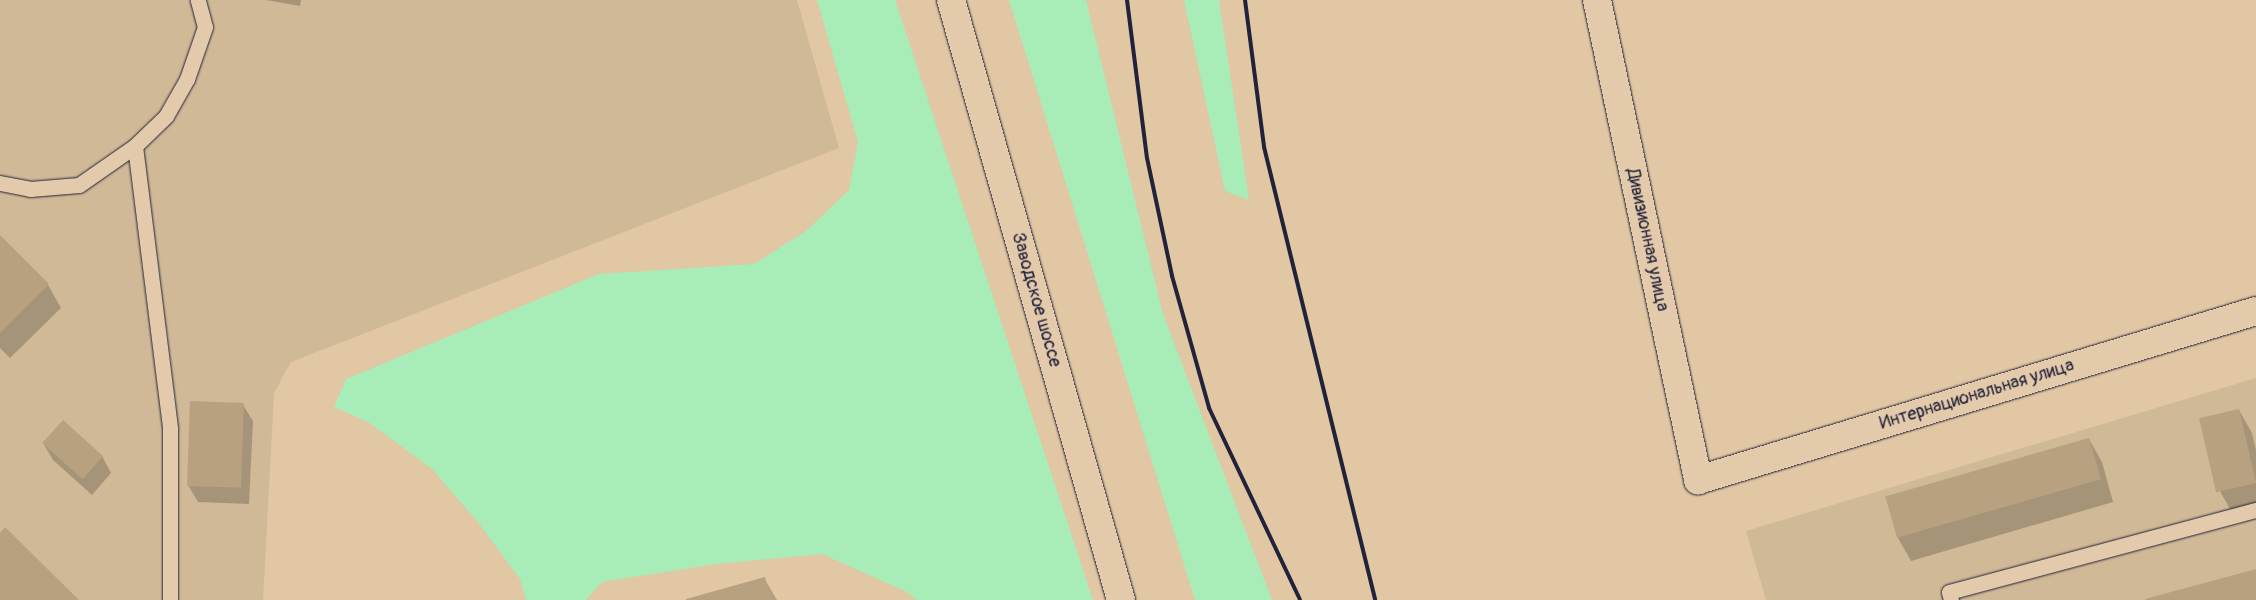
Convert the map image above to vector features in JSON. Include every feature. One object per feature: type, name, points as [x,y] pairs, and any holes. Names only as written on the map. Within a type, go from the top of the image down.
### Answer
[{"type":"street","name":"Заводское шоссе","points":[[951,0],[1122,600]]},
{"type":"street","name":"Дивизионная улица","points":[[1597,0],[1698,480]]},
{"type":"street","name":"Интернациональная улица","points":[[1698,480],[2256,311]]},
{"type":"lane","points":[[0,183],[30,189],[79,185],[136,146],[166,116],[187,79],[205,27],[198,0]]},
{"type":"lane","points":[[136,146],[170,429],[170,600]]},
{"type":"lane","points":[[1951,600],[1949,592],[2256,510]]},
{"type":"shaded area","points":[[0,0],[797,0],[839,148],[291,362],[274,393],[263,600],[0,600]]},
{"type":"shaded area","points":[[2256,378],[2256,600],[1766,600],[1746,531]]},
{"type":"green space","points":[[817,0],[895,0],[1093,600],[917,600],[907,592],[822,554],[716,564],[602,582],[586,600],[526,600],[520,579],[477,521],[432,469],[368,422],[334,407],[346,379],[599,274],[754,264],[806,231],[849,190],[858,142]]},
{"type":"green space","points":[[1009,0],[1086,0],[1163,314],[1272,600],[1195,600]]},
{"type":"green space","points":[[1184,0],[1219,0],[1249,200],[1225,191]]},
{"type":"building","points":[[0,235],[49,284],[0,333]]},
{"type":"building","points":[[190,401],[244,403],[241,488],[187,486]]},
{"type":"building","points":[[2239,409],[2256,483],[2216,492],[2199,418]]},
{"type":"building","points":[[63,420],[103,456],[82,479],[42,443]]},
{"type":"building","points":[[2089,438],[2101,479],[1897,538],[1885,496]]},
{"type":"building","points":[[5,527],[79,600],[0,600],[0,533]]},
{"type":"building","points":[[2256,569],[2256,600],[2145,600],[2145,599]]},
{"type":"building","points":[[765,577],[771,600],[686,600],[686,599]]},
{"type":"railway","points":[[1127,0],[1147,158],[1172,276],[1209,408],[1300,600]]},
{"type":"railway","points":[[1245,0],[1264,147],[1375,600]]}]
